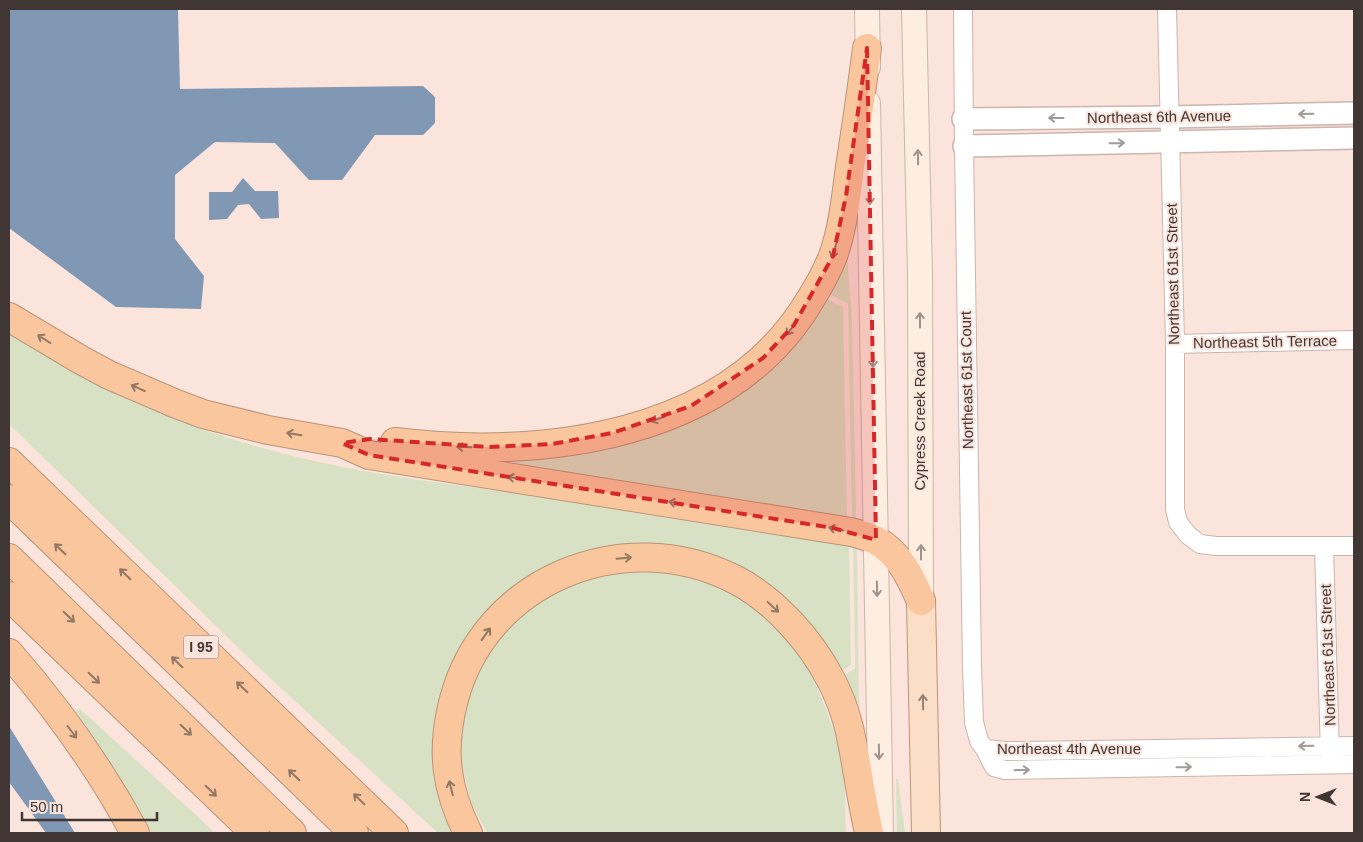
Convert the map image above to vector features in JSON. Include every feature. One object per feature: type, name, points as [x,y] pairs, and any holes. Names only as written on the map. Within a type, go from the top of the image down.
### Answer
[{"type":"highway","points":[[9,317],[48,342],[95,368],[174,404],[203,414],[268,430],[342,442],[370,439],[410,444],[489,447],[552,444],[584,439],[639,426],[669,415],[708,396],[745,373],[781,341],[794,326],[817,288],[833,256],[842,221],[867,48]]},
{"type":"highway","points":[[342,442],[368,455],[850,532],[876,540],[898,558],[911,579],[921,601]]},
{"type":"highway","name":"I 95","points":[[9,462],[394,833]]},
{"type":"highway","points":[[9,499],[354,833]]},
{"type":"highway","points":[[468,833],[454,800],[449,781],[447,739],[452,709],[462,676],[485,635],[516,602],[552,579],[590,563],[628,557],[649,557],[692,563],[734,579],[759,594],[795,628],[813,650],[841,700],[850,725],[869,833]]},
{"type":"highway","points":[[9,558],[292,833]]},
{"type":"highway","points":[[9,596],[256,833]]},
{"type":"highway","points":[[9,653],[76,737],[135,833]]},
{"type":"main road","points":[[867,9],[881,833]]},
{"type":"main road","name":"Cypress Creek Road","points":[[914,9],[920,274],[921,601],[926,833]]},
{"type":"street","name":"Northeast 61st Court","points":[[963,9],[963,119],[973,712],[979,741],[985,749]]},
{"type":"street","name":"Northeast 61st Street","points":[[1167,9],[1175,344],[1175,509],[1178,522],[1188,535],[1200,544],[1216,546],[1324,546],[1331,764]]},
{"type":"street","name":"Northeast 6th Avenue","points":[[963,119],[1354,113]]},
{"type":"street","name":"Northeast 6th Avenue","points":[[964,146],[1354,138]]},
{"type":"street","name":"Northeast 5th Terrace","points":[[1175,344],[1354,340]]},
{"type":"street","points":[[1324,546],[1354,546]]},
{"type":"street","name":"Northeast 4th Avenue","points":[[985,749],[1024,751],[1354,746]]},
{"type":"street","name":"Northeast 4th Avenue","points":[[985,749],[994,767],[1005,770],[1354,764]]},
{"type":"highlighted area","points":[[867,48],[876,540],[833,528],[369,455],[342,443],[370,439],[489,447],[552,444],[612,433],[691,406],[763,358],[794,325],[833,256],[846,196]]},
{"type":"green space","points":[[847,255],[852,321],[856,518],[852,518],[848,304],[826,292]]},
{"type":"green space","points":[[824,297],[843,307],[847,517],[537,471],[463,456],[671,424]]},
{"type":"green space","points":[[9,333],[80,376],[119,395],[198,428],[279,453],[389,475],[849,546],[851,665],[837,674],[772,593],[618,549],[466,651],[454,833],[438,833],[255,664],[9,424]]},
{"type":"green space","points":[[853,546],[857,548],[859,716],[839,679],[855,668]]},
{"type":"green space","points":[[646,567],[715,581],[777,622],[822,682],[816,685],[828,714],[841,755],[845,788],[846,833],[487,833],[472,804],[459,755],[459,717],[470,681],[514,618],[581,577]]},
{"type":"green space","points":[[79,708],[214,833],[150,833],[114,772],[74,713]]},
{"type":"green space","points":[[896,779],[898,779],[905,833],[897,833]]},
{"type":"water","points":[[9,9],[178,9],[180,89],[423,86],[435,97],[435,123],[423,135],[375,135],[342,180],[309,180],[275,143],[215,142],[175,175],[175,239],[204,276],[201,309],[116,307],[9,228]]},
{"type":"water","points":[[243,178],[255,191],[278,191],[279,218],[261,219],[249,204],[238,205],[227,219],[209,220],[209,192],[232,192]]},
{"type":"water","points":[[9,726],[75,833],[46,833],[9,782]]}]
